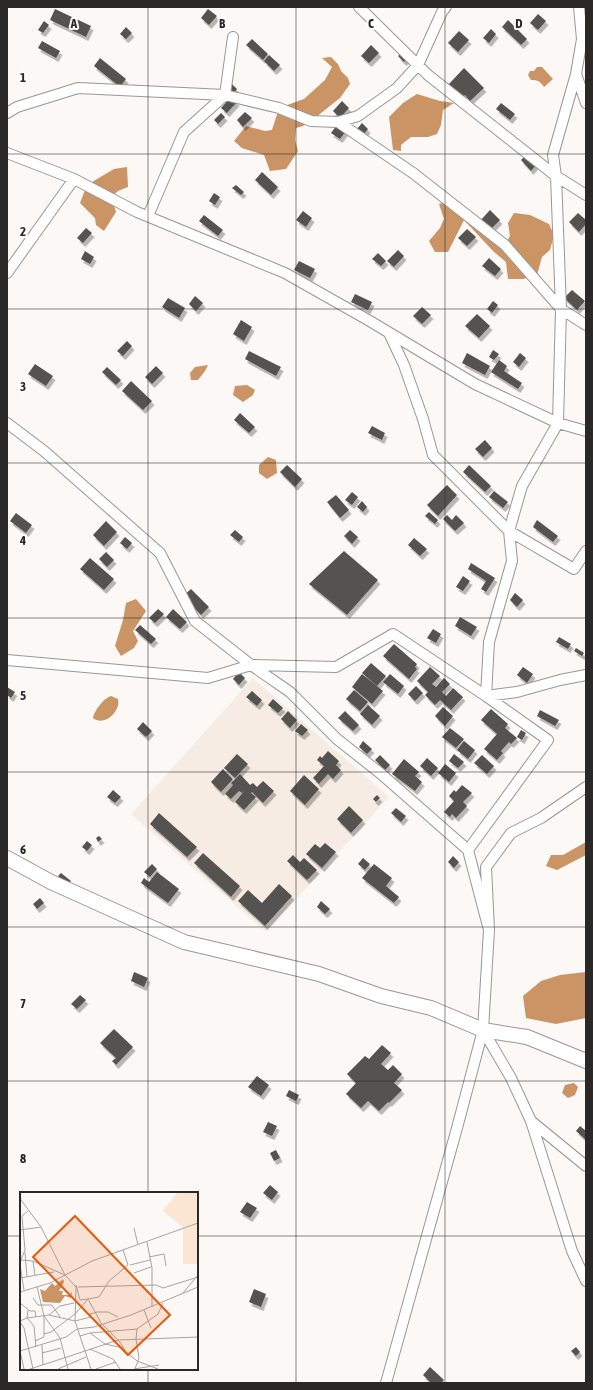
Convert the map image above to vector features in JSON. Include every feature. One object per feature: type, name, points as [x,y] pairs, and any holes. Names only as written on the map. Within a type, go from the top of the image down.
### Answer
[{"type":"street","points":[[359,7],[428,75],[556,176],[586,195]]},
{"type":"street","points":[[7,113],[17,107],[78,88],[225,95],[279,108],[311,121],[338,122],[358,116],[397,88],[418,65],[442,12],[446,7]]},
{"type":"street","points":[[486,696],[489,642],[512,560],[509,531],[522,486],[558,423],[561,309],[556,176],[553,155],[576,74],[582,39],[579,7]]},
{"type":"street","points":[[148,216],[184,132],[225,95],[233,37]]},
{"type":"street","points":[[576,74],[586,104]]},
{"type":"street","points":[[338,122],[413,173],[505,245],[561,309],[586,325]]},
{"type":"street","points":[[7,153],[74,179],[137,212],[285,273],[475,384],[558,423],[586,431]]},
{"type":"street","points":[[7,273],[74,179]]},
{"type":"street","points":[[389,333],[404,365],[433,455],[509,531],[574,569],[586,550]]},
{"type":"street","points":[[7,423],[44,451],[160,554],[195,621],[251,665],[290,692],[337,739],[380,773],[468,850],[489,930]]},
{"type":"street","points":[[7,660],[208,678],[251,665],[336,667],[393,634],[486,696],[548,740],[468,850]]},
{"type":"street","points":[[486,696],[517,692],[560,680],[586,675]]},
{"type":"street","points":[[386,1383],[483,1030],[489,930],[486,867],[511,833],[541,818],[586,787]]},
{"type":"street","points":[[7,858],[51,882],[184,942],[319,974],[382,996],[431,1008],[483,1030],[527,1037],[586,1061]]},
{"type":"street","points":[[483,1030],[511,1078],[531,1121],[572,1251],[586,1281]]},
{"type":"street","points":[[531,1121],[586,1166]]},
{"type":"shaded area","points":[[331,57],[348,78],[350,84],[340,98],[311,121],[296,128],[295,140],[298,151],[286,169],[270,171],[264,155],[242,148],[234,141],[246,126],[265,131],[272,130],[279,108],[304,99],[325,80],[332,67],[322,58]]},
{"type":"shaded area","points":[[537,67],[542,67],[553,79],[544,87],[539,81],[531,80],[528,75],[530,71],[534,71]]},
{"type":"shaded area","points":[[417,94],[440,101],[454,103],[443,110],[441,125],[437,134],[428,137],[411,137],[401,145],[401,151],[393,150],[389,117],[403,103]]},
{"type":"shaded area","points":[[127,167],[128,187],[118,191],[111,197],[116,212],[104,231],[96,225],[95,218],[80,203],[87,185],[114,169]]},
{"type":"shaded area","points":[[448,201],[505,245],[510,236],[508,223],[514,213],[530,215],[549,224],[554,235],[550,250],[542,257],[537,275],[523,279],[508,279],[506,262],[493,251],[464,220],[448,252],[435,252],[429,241],[440,228],[444,219],[439,204]]},
{"type":"shaded area","points":[[208,365],[198,380],[191,380],[190,373],[195,367]]},
{"type":"shaded area","points":[[247,385],[255,390],[253,395],[243,402],[233,395],[235,386]]},
{"type":"shaded area","points":[[268,457],[276,460],[277,473],[267,479],[259,473],[259,465]]},
{"type":"shaded area","points":[[136,599],[146,611],[133,631],[138,641],[134,648],[121,656],[115,646],[123,620],[126,603]]},
{"type":"shaded area","points":[[253,678],[389,797],[266,932],[131,814]]},
{"type":"shaded area","points":[[111,696],[118,699],[118,704],[117,709],[111,717],[102,721],[93,718],[100,705],[105,699]]},
{"type":"shaded area","points":[[586,842],[586,855],[557,870],[546,866],[551,855],[563,855]]},
{"type":"shaded area","points":[[586,972],[586,1018],[556,1024],[526,1018],[523,996],[541,981],[560,975]]},
{"type":"shaded area","points":[[574,1083],[578,1087],[575,1095],[568,1098],[562,1093],[565,1085]]},
{"type":"building","points":[[55,9],[91,26],[86,37],[50,20]]},
{"type":"building","points":[[208,9],[217,16],[209,25],[201,18]]},
{"type":"building","points":[[538,14],[546,21],[538,30],[530,23]]},
{"type":"building","points":[[508,20],[527,39],[521,45],[502,27]]},
{"type":"building","points":[[44,21],[49,25],[43,33],[38,30]]},
{"type":"building","points":[[126,27],[132,33],[126,39],[120,34]]},
{"type":"building","points":[[491,29],[496,34],[489,43],[483,38]]},
{"type":"building","points":[[459,31],[469,40],[458,52],[448,43]]},
{"type":"building","points":[[252,39],[268,54],[263,60],[246,45]]},
{"type":"building","points":[[42,41],[60,51],[56,58],[38,48]]},
{"type":"building","points":[[371,45],[379,53],[369,63],[361,56]]},
{"type":"building","points":[[403,51],[409,57],[404,62],[398,56]]},
{"type":"building","points":[[269,55],[280,65],[274,71],[264,61]]},
{"type":"building","points":[[100,58],[126,79],[120,87],[94,66]]},
{"type":"building","points":[[464,68],[484,88],[470,101],[465,95],[461,99],[448,85]]},
{"type":"building","points":[[232,84],[237,89],[234,93],[229,88]]},
{"type":"building","points":[[231,97],[237,102],[227,113],[221,108]]},
{"type":"building","points":[[342,101],[349,108],[340,118],[333,111]]},
{"type":"building","points":[[501,103],[515,114],[510,120],[496,109]]},
{"type":"building","points":[[245,112],[252,118],[243,127],[237,120]]},
{"type":"building","points":[[221,113],[225,117],[218,124],[214,120]]},
{"type":"building","points":[[362,123],[368,129],[363,135],[357,129]]},
{"type":"building","points":[[337,125],[346,131],[340,139],[331,133]]},
{"type":"building","points":[[527,154],[537,164],[531,171],[521,160]]},
{"type":"building","points":[[262,172],[278,187],[271,195],[255,180]]},
{"type":"building","points":[[236,185],[244,192],[241,195],[232,188]]},
{"type":"building","points":[[214,193],[220,197],[215,205],[209,201]]},
{"type":"building","points":[[490,210],[500,220],[490,230],[480,221]]},
{"type":"building","points":[[303,211],[312,218],[306,227],[296,220]]},
{"type":"building","points":[[578,213],[586,220],[586,224],[579,232],[569,222]]},
{"type":"building","points":[[204,215],[223,230],[218,236],[199,221]]},
{"type":"building","points":[[86,228],[92,233],[83,243],[77,238]]},
{"type":"building","points":[[467,229],[476,237],[467,246],[458,238]]},
{"type":"building","points":[[398,250],[404,256],[394,267],[387,261]]},
{"type":"building","points":[[85,251],[94,257],[90,264],[81,259]]},
{"type":"building","points":[[378,253],[386,261],[381,266],[372,259]]},
{"type":"building","points":[[489,258],[501,269],[495,276],[482,266]]},
{"type":"building","points":[[299,261],[315,269],[310,278],[294,270]]},
{"type":"building","points":[[572,290],[585,301],[577,310],[564,298]]},
{"type":"building","points":[[355,294],[372,302],[368,310],[351,302]]},
{"type":"building","points":[[195,296],[203,303],[196,311],[189,304]]},
{"type":"building","points":[[168,298],[185,308],[179,318],[162,307]]},
{"type":"building","points":[[493,301],[498,305],[492,313],[487,309]]},
{"type":"building","points":[[422,307],[431,315],[422,324],[413,316]]},
{"type":"building","points":[[477,314],[490,326],[479,338],[465,326]]},
{"type":"building","points":[[241,320],[252,327],[244,341],[233,334]]},
{"type":"building","points":[[127,341],[132,346],[123,356],[117,351]]},
{"type":"building","points":[[493,350],[499,354],[494,360],[489,357]]},
{"type":"building","points":[[249,351],[281,367],[276,376],[245,359]]},
{"type":"building","points":[[467,353],[490,366],[485,375],[462,363]]},
{"type":"building","points":[[520,353],[526,358],[519,367],[513,362]]},
{"type":"building","points":[[499,360],[507,366],[504,371],[522,383],[518,389],[491,372]]},
{"type":"building","points":[[35,364],[53,376],[46,386],[28,374]]},
{"type":"building","points":[[156,366],[163,373],[152,384],[145,377]]},
{"type":"building","points":[[107,367],[121,380],[116,385],[102,372]]},
{"type":"building","points":[[131,381],[152,401],[143,410],[122,391]]},
{"type":"building","points":[[240,413],[255,427],[249,433],[234,420]]},
{"type":"building","points":[[372,426],[385,433],[382,440],[368,433]]},
{"type":"building","points":[[485,440],[492,448],[483,457],[475,449]]},
{"type":"building","points":[[287,465],[302,479],[295,487],[280,472]]},
{"type":"building","points":[[469,465],[491,486],[485,492],[463,472]]},
{"type":"building","points":[[447,485],[457,495],[438,516],[427,505]]},
{"type":"building","points":[[494,491],[508,502],[503,508],[489,497]]},
{"type":"building","points":[[352,492],[358,497],[352,505],[345,500]]},
{"type":"building","points":[[336,495],[349,510],[340,518],[327,502]]},
{"type":"building","points":[[362,501],[367,507],[363,512],[357,507]]},
{"type":"building","points":[[429,512],[438,520],[435,524],[425,516]]},
{"type":"building","points":[[16,513],[32,525],[26,533],[10,521]]},
{"type":"building","points":[[447,515],[452,520],[456,515],[464,523],[455,531],[443,519]]},
{"type":"building","points":[[537,520],[558,536],[553,542],[533,527]]},
{"type":"building","points":[[106,521],[117,532],[104,546],[93,535]]},
{"type":"building","points":[[235,530],[243,537],[239,542],[230,535]]},
{"type":"building","points":[[350,530],[358,537],[352,544],[344,536]]},
{"type":"building","points":[[125,537],[132,543],[127,549],[120,543]]},
{"type":"building","points":[[414,538],[427,549],[420,556],[408,545]]},
{"type":"building","points":[[344,551],[378,580],[347,615],[309,584]]},
{"type":"building","points":[[106,552],[114,560],[107,567],[99,559]]},
{"type":"building","points":[[90,558],[114,579],[104,590],[80,569]]},
{"type":"building","points":[[471,563],[495,578],[486,592],[481,589],[486,581],[468,569]]},
{"type":"building","points":[[463,576],[470,581],[463,591],[456,587]]},
{"type":"building","points":[[191,589],[209,607],[201,615],[183,596]]},
{"type":"building","points":[[515,593],[523,600],[517,607],[510,600]]},
{"type":"building","points":[[158,609],[164,614],[155,623],[149,618]]},
{"type":"building","points":[[173,609],[187,622],[180,629],[166,617]]},
{"type":"building","points":[[460,617],[477,627],[471,636],[455,626]]},
{"type":"building","points":[[140,625],[156,639],[151,644],[135,630]]},
{"type":"building","points":[[433,629],[441,634],[436,643],[427,638]]},
{"type":"building","points":[[559,637],[571,644],[568,649],[556,642]]},
{"type":"building","points":[[394,644],[417,664],[415,667],[417,669],[409,679],[383,656]]},
{"type":"building","points":[[576,648],[584,653],[582,656],[574,651]]},
{"type":"building","points":[[371,663],[386,676],[377,686],[362,673]]},
{"type":"building","points":[[430,667],[440,676],[432,684],[436,687],[444,678],[450,684],[442,692],[446,696],[453,688],[463,697],[451,710],[440,700],[435,705],[425,695],[428,692],[417,681]]},
{"type":"building","points":[[523,667],[533,674],[527,683],[517,675]]},
{"type":"building","points":[[239,672],[245,678],[239,685],[233,679]]},
{"type":"building","points":[[362,674],[383,691],[372,704],[352,687]]},
{"type":"building","points":[[390,674],[404,686],[398,694],[383,682]]},
{"type":"building","points":[[416,686],[423,693],[415,701],[408,694]]},
{"type":"building","points":[[7,687],[15,692],[11,698],[7,695]]},
{"type":"building","points":[[354,690],[368,702],[360,711],[346,699]]},
{"type":"building","points":[[252,691],[262,700],[257,706],[246,697]]},
{"type":"building","points":[[273,699],[283,708],[278,713],[268,705]]},
{"type":"building","points":[[368,705],[380,716],[372,725],[360,714]]},
{"type":"building","points":[[443,707],[453,716],[445,726],[435,716]]},
{"type":"building","points":[[491,709],[508,724],[505,728],[517,738],[511,744],[509,742],[501,751],[503,753],[497,760],[484,749],[497,734],[481,720]]},
{"type":"building","points":[[540,710],[559,720],[555,726],[537,716]]},
{"type":"building","points":[[288,711],[297,720],[290,728],[281,719]]},
{"type":"building","points":[[345,711],[359,725],[353,731],[338,718]]},
{"type":"building","points":[[143,722],[152,731],[146,737],[137,729]]},
{"type":"building","points":[[301,724],[308,730],[302,736],[295,731]]},
{"type":"building","points":[[450,728],[464,739],[456,748],[442,737]]},
{"type":"building","points":[[521,730],[526,733],[522,740],[517,737]]},
{"type":"building","points":[[363,741],[372,749],[367,754],[359,747]]},
{"type":"building","points":[[464,741],[475,750],[468,759],[457,750]]},
{"type":"building","points":[[328,751],[339,761],[336,765],[341,770],[333,779],[328,774],[319,784],[313,778],[324,766],[317,760],[320,756],[322,758]]},
{"type":"building","points":[[237,754],[248,764],[235,778],[224,768]]},
{"type":"building","points":[[454,754],[464,762],[458,768],[449,761]]},
{"type":"building","points":[[380,755],[390,765],[385,770],[375,760]]},
{"type":"building","points":[[482,755],[494,766],[487,774],[474,763]]},
{"type":"building","points":[[427,758],[438,768],[431,776],[420,766]]},
{"type":"building","points":[[404,759],[419,772],[415,776],[422,782],[415,791],[392,774]]},
{"type":"building","points":[[445,764],[456,773],[449,782],[438,773]]},
{"type":"building","points":[[223,769],[233,779],[221,792],[211,782]]},
{"type":"building","points":[[240,774],[250,785],[253,783],[257,787],[263,781],[274,791],[263,803],[252,792],[251,793],[256,797],[244,810],[235,802],[245,790],[242,793],[239,791],[231,799],[225,794],[233,785],[231,783]]},
{"type":"building","points":[[304,775],[319,789],[305,805],[290,791]]},
{"type":"building","points":[[462,785],[472,793],[463,802],[467,806],[456,818],[452,814],[450,817],[444,812],[454,801],[449,796],[454,790],[456,792]]},
{"type":"building","points":[[113,790],[121,797],[115,803],[107,797]]},
{"type":"building","points":[[377,795],[380,798],[376,802],[373,799]]},
{"type":"building","points":[[349,806],[363,820],[351,833],[337,819]]},
{"type":"building","points":[[396,808],[406,816],[401,822],[391,813]]},
{"type":"building","points":[[159,813],[197,847],[187,857],[150,824]]},
{"type":"building","points":[[99,836],[102,839],[98,842],[96,838]]},
{"type":"building","points":[[87,841],[92,845],[87,851],[82,847]]},
{"type":"building","points":[[325,843],[336,852],[322,868],[306,854],[315,844],[320,848]]},
{"type":"building","points":[[203,853],[240,886],[231,897],[194,863]]},
{"type":"building","points":[[293,855],[300,862],[304,858],[317,870],[307,880],[287,861]]},
{"type":"building","points":[[453,856],[459,862],[454,868],[448,862]]},
{"type":"building","points":[[363,858],[370,864],[365,870],[358,864]]},
{"type":"building","points":[[152,864],[157,869],[150,877],[144,872]]},
{"type":"building","points":[[374,864],[392,878],[386,886],[399,897],[394,903],[362,878]]},
{"type":"building","points":[[157,872],[179,889],[168,903],[141,883],[144,878],[149,882]]},
{"type":"building","points":[[61,873],[71,881],[68,884],[58,876]]},
{"type":"building","points":[[279,884],[292,896],[265,926],[238,901],[248,890],[262,903]]},
{"type":"building","points":[[40,898],[44,903],[37,909],[33,904]]},
{"type":"building","points":[[321,901],[330,909],[325,914],[317,907]]},
{"type":"building","points":[[134,972],[148,978],[144,987],[131,981]]},
{"type":"building","points":[[80,995],[86,1000],[77,1009],[71,1004]]},
{"type":"building","points":[[114,1029],[133,1047],[116,1065],[112,1061],[116,1058],[100,1043]]},
{"type":"building","points":[[382,1045],[391,1053],[381,1064],[388,1070],[393,1065],[402,1074],[394,1083],[402,1090],[379,1111],[368,1101],[361,1108],[346,1094],[356,1083],[347,1074],[365,1056],[369,1059]]},
{"type":"building","points":[[257,1076],[269,1085],[261,1096],[248,1087]]},
{"type":"building","points":[[289,1090],[299,1095],[296,1101],[286,1096]]},
{"type":"building","points":[[268,1122],[277,1126],[272,1136],[263,1132]]},
{"type":"building","points":[[580,1126],[586,1131],[586,1140],[576,1131]]},
{"type":"building","points":[[276,1150],[280,1158],[274,1161],[270,1153]]},
{"type":"building","points":[[270,1185],[278,1192],[272,1200],[263,1193]]},
{"type":"building","points":[[247,1202],[257,1208],[250,1218],[240,1212]]},
{"type":"building","points":[[254,1289],[266,1294],[261,1307],[249,1302]]},
{"type":"building","points":[[576,1347],[580,1352],[576,1356],[571,1351]]},
{"type":"building","points":[[430,1367],[444,1380],[441,1383],[431,1383],[423,1375]]}]
